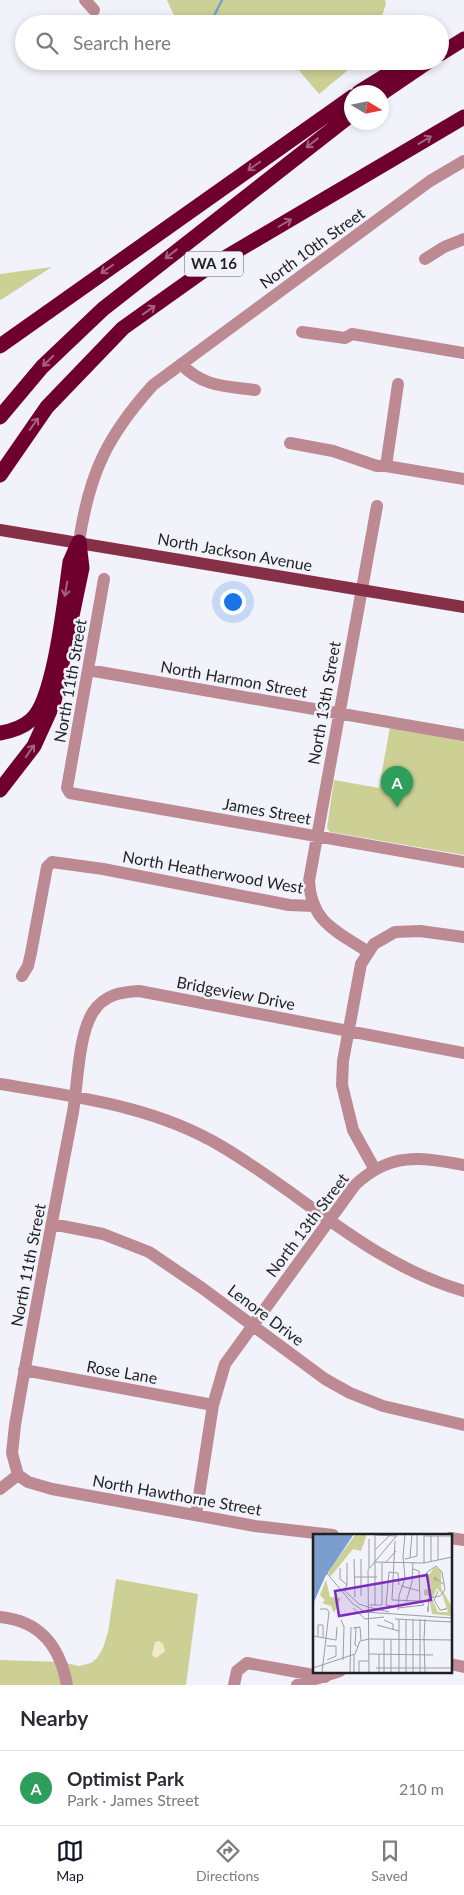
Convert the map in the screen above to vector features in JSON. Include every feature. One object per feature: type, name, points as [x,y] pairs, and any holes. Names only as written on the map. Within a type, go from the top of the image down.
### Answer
[{"type":"highway","points":[[449,38],[464,29]]},
{"type":"highway","points":[[449,48],[464,39]]},
{"type":"highway","points":[[370,85],[394,70]]},
{"type":"highway","points":[[389,88],[416,70]]},
{"type":"highway","points":[[0,346],[344,103]]},
{"type":"highway","name":"WA 16","points":[[3,470],[47,407],[123,328],[206,269],[464,117]]},
{"type":"highway","name":"WA 16","points":[[0,417],[42,367],[103,309],[344,120]]},
{"type":"highway","points":[[0,480],[3,470]]},
{"type":"highway","points":[[0,733],[14,731],[32,720],[43,704],[50,682],[70,562],[79,542]]},
{"type":"highway","points":[[0,790],[34,746],[54,702],[82,568],[79,542]]},
{"type":"main road","name":"North Jackson Avenue","points":[[0,530],[464,607]]},
{"type":"street","name":"North 10th Street","points":[[79,542],[88,491],[106,446],[153,385],[430,181],[464,160]]},
{"type":"street","points":[[425,259],[444,247],[464,239]]},
{"type":"street","points":[[302,332],[346,338],[352,334],[464,353]]},
{"type":"street","points":[[180,364],[191,376],[206,383],[255,390]]},
{"type":"street","points":[[386,466],[398,384]]},
{"type":"street","points":[[290,443],[333,451],[377,466],[464,479]]},
{"type":"street","name":"North 13th Street","points":[[313,906],[309,881],[316,836],[377,506]]},
{"type":"street","name":"North 11th Street","points":[[68,788],[104,579]]},
{"type":"street","name":"North Harmon Street","points":[[88,670],[464,735]]},
{"type":"street","name":"James Street","points":[[68,788],[70,793],[77,795],[464,862]]},
{"type":"street","name":"North Heatherwood West","points":[[22,976],[28,966],[31,953],[47,867],[52,862],[103,869],[289,905],[313,906],[329,927],[367,951]]},
{"type":"street","points":[[464,937],[403,930],[381,938],[367,951],[358,973],[343,1061],[343,1096],[353,1130],[374,1168],[412,1158],[464,1165]]},
{"type":"street","name":"Bridgeview Drive","points":[[76,1097],[88,1023],[98,1006],[118,993],[139,991],[157,994],[464,1053]]},
{"type":"street","points":[[0,1084],[76,1097],[136,1110],[197,1133],[256,1168],[369,1249],[422,1277],[464,1291]]},
{"type":"street","name":"North 11th Street","points":[[18,1475],[12,1445],[24,1370],[76,1097]]},
{"type":"street","name":"North 13th Street","points":[[196,1515],[214,1405],[225,1364],[355,1185],[374,1168]]},
{"type":"street","name":"Lenore Drive","points":[[52,1224],[103,1234],[141,1248],[168,1264],[325,1379],[350,1393],[408,1413],[464,1425]]},
{"type":"street","name":"Rose Lane","points":[[24,1370],[214,1405]]},
{"type":"street","points":[[0,1489],[18,1475]]},
{"type":"street","name":"North Hawthorne Street","points":[[18,1475],[28,1482],[52,1488],[292,1532],[319,1534]]},
{"type":"street","points":[[0,1617],[21,1622],[46,1638],[62,1662],[67,1685]]},
{"type":"street","points":[[234,1685],[237,1671],[248,1663],[325,1676]]},
{"type":"street","points":[[297,1685],[337,1672]]},
{"type":"green space","points":[[167,0],[385,0],[386,4],[382,15],[174,15]]},
{"type":"green space","points":[[299,70],[348,70],[319,94]]},
{"type":"green space","points":[[52,267],[2,299],[0,300],[0,274]]},
{"type":"green space","points":[[390,727],[464,740],[464,855],[330,832],[327,828],[334,780],[379,788]]},
{"type":"green space","points":[[116,1579],[198,1594],[186,1685],[0,1685],[0,1660],[62,1662],[79,1666],[91,1663],[97,1658],[103,1648],[108,1632]]},
{"type":"sand","points":[[159,1641],[163,1644],[165,1651],[156,1658],[152,1655],[155,1642]]},
{"type":"waterway","points":[[214,15],[222,0]]},
{"type":"place","name":"Optimist Park","points":[[397,807]]}]
